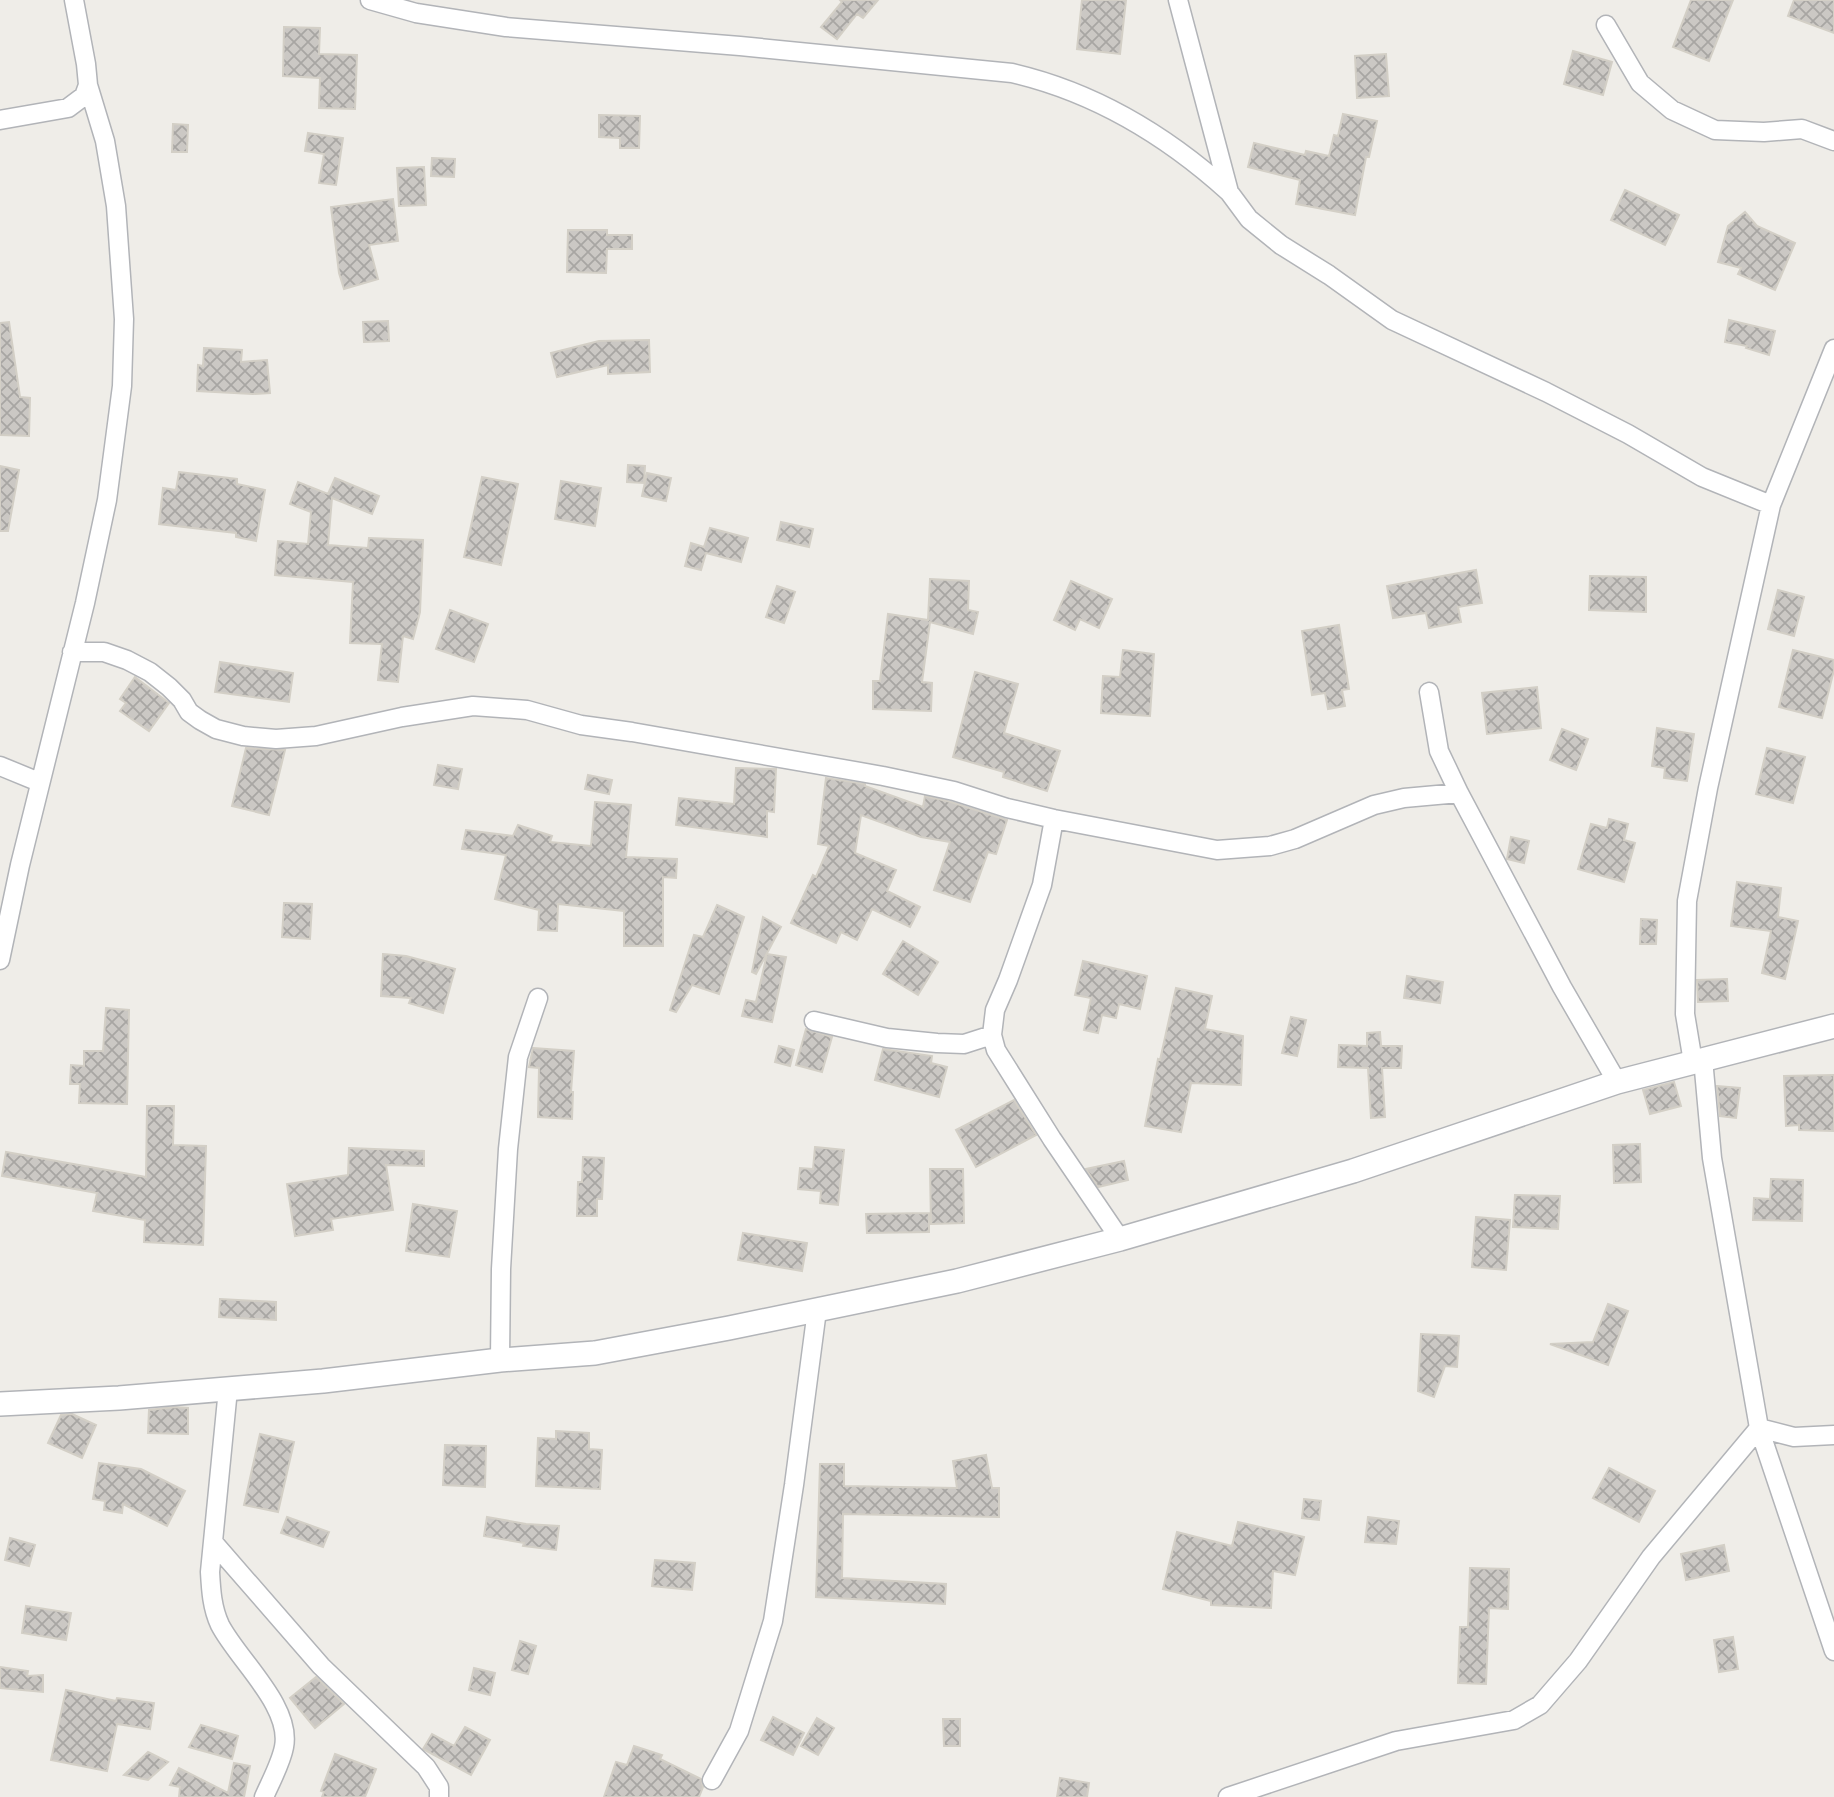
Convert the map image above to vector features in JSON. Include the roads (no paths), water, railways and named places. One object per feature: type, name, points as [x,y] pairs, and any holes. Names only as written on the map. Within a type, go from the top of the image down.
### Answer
[{"type":"street","points":[[0,960],[39,782],[85,603],[107,500],[122,386],[124,320],[116,206],[105,141],[88,85],[74,0]]},
{"type":"street","points":[[370,0],[416,13],[506,27],[740,46],[1012,73],[1070,89],[1117,110],[1204,169],[1229,192],[1249,219],[1260,228],[1392,320],[1546,392],[1628,434],[1702,477],[1771,505]]},
{"type":"street","points":[[1178,0],[1229,192]]},
{"type":"street","points":[[1606,25],[1640,83],[1672,110],[1715,130],[1764,132],[1802,129],[1834,141]]},
{"type":"street","points":[[0,120],[68,108],[84,96],[88,85]]},
{"type":"street","points":[[1834,349],[1771,505],[1708,788],[1687,901],[1685,1014],[1698,1060],[1712,1158],[1759,1428],[1834,1651]]},
{"type":"street","points":[[72,652],[104,652],[127,660],[150,672],[169,687],[189,712],[200,720],[216,729],[243,736],[276,739],[316,736],[402,717],[473,706],[527,710],[581,725],[883,776],[1054,819],[1217,850],[1270,846],[1295,839],[1374,805],[1404,798],[1459,793]]},
{"type":"street","points":[[1429,692],[1439,751],[1459,793],[1562,987],[1617,1082]]},
{"type":"street","points":[[0,766],[39,782]]},
{"type":"street","points":[[1054,819],[1042,885],[995,1010],[992,1035],[996,1050],[1120,1239]]},
{"type":"street","points":[[500,1360],[501,1269],[508,1149],[518,1057],[538,998]]},
{"type":"street","points":[[814,1021],[887,1038],[937,1043],[964,1044],[992,1035]]},
{"type":"street","points":[[0,1404],[119,1398],[323,1381],[500,1360],[595,1353],[817,1310],[957,1281],[1120,1239],[1353,1171],[1617,1082],[1834,1026]]},
{"type":"street","points":[[712,1780],[739,1731],[773,1621],[817,1310]]},
{"type":"street","points":[[228,1389],[210,1572],[212,1601],[219,1624],[276,1706],[285,1728],[284,1747],[264,1797]]},
{"type":"street","points":[[1759,1428],[1794,1437],[1834,1435]]},
{"type":"street","points":[[1228,1797],[1396,1741],[1514,1720],[1540,1705],[1578,1661],[1651,1558],[1759,1428]]},
{"type":"street","points":[[213,1542],[321,1666],[426,1767],[439,1787],[439,1797]]}]
